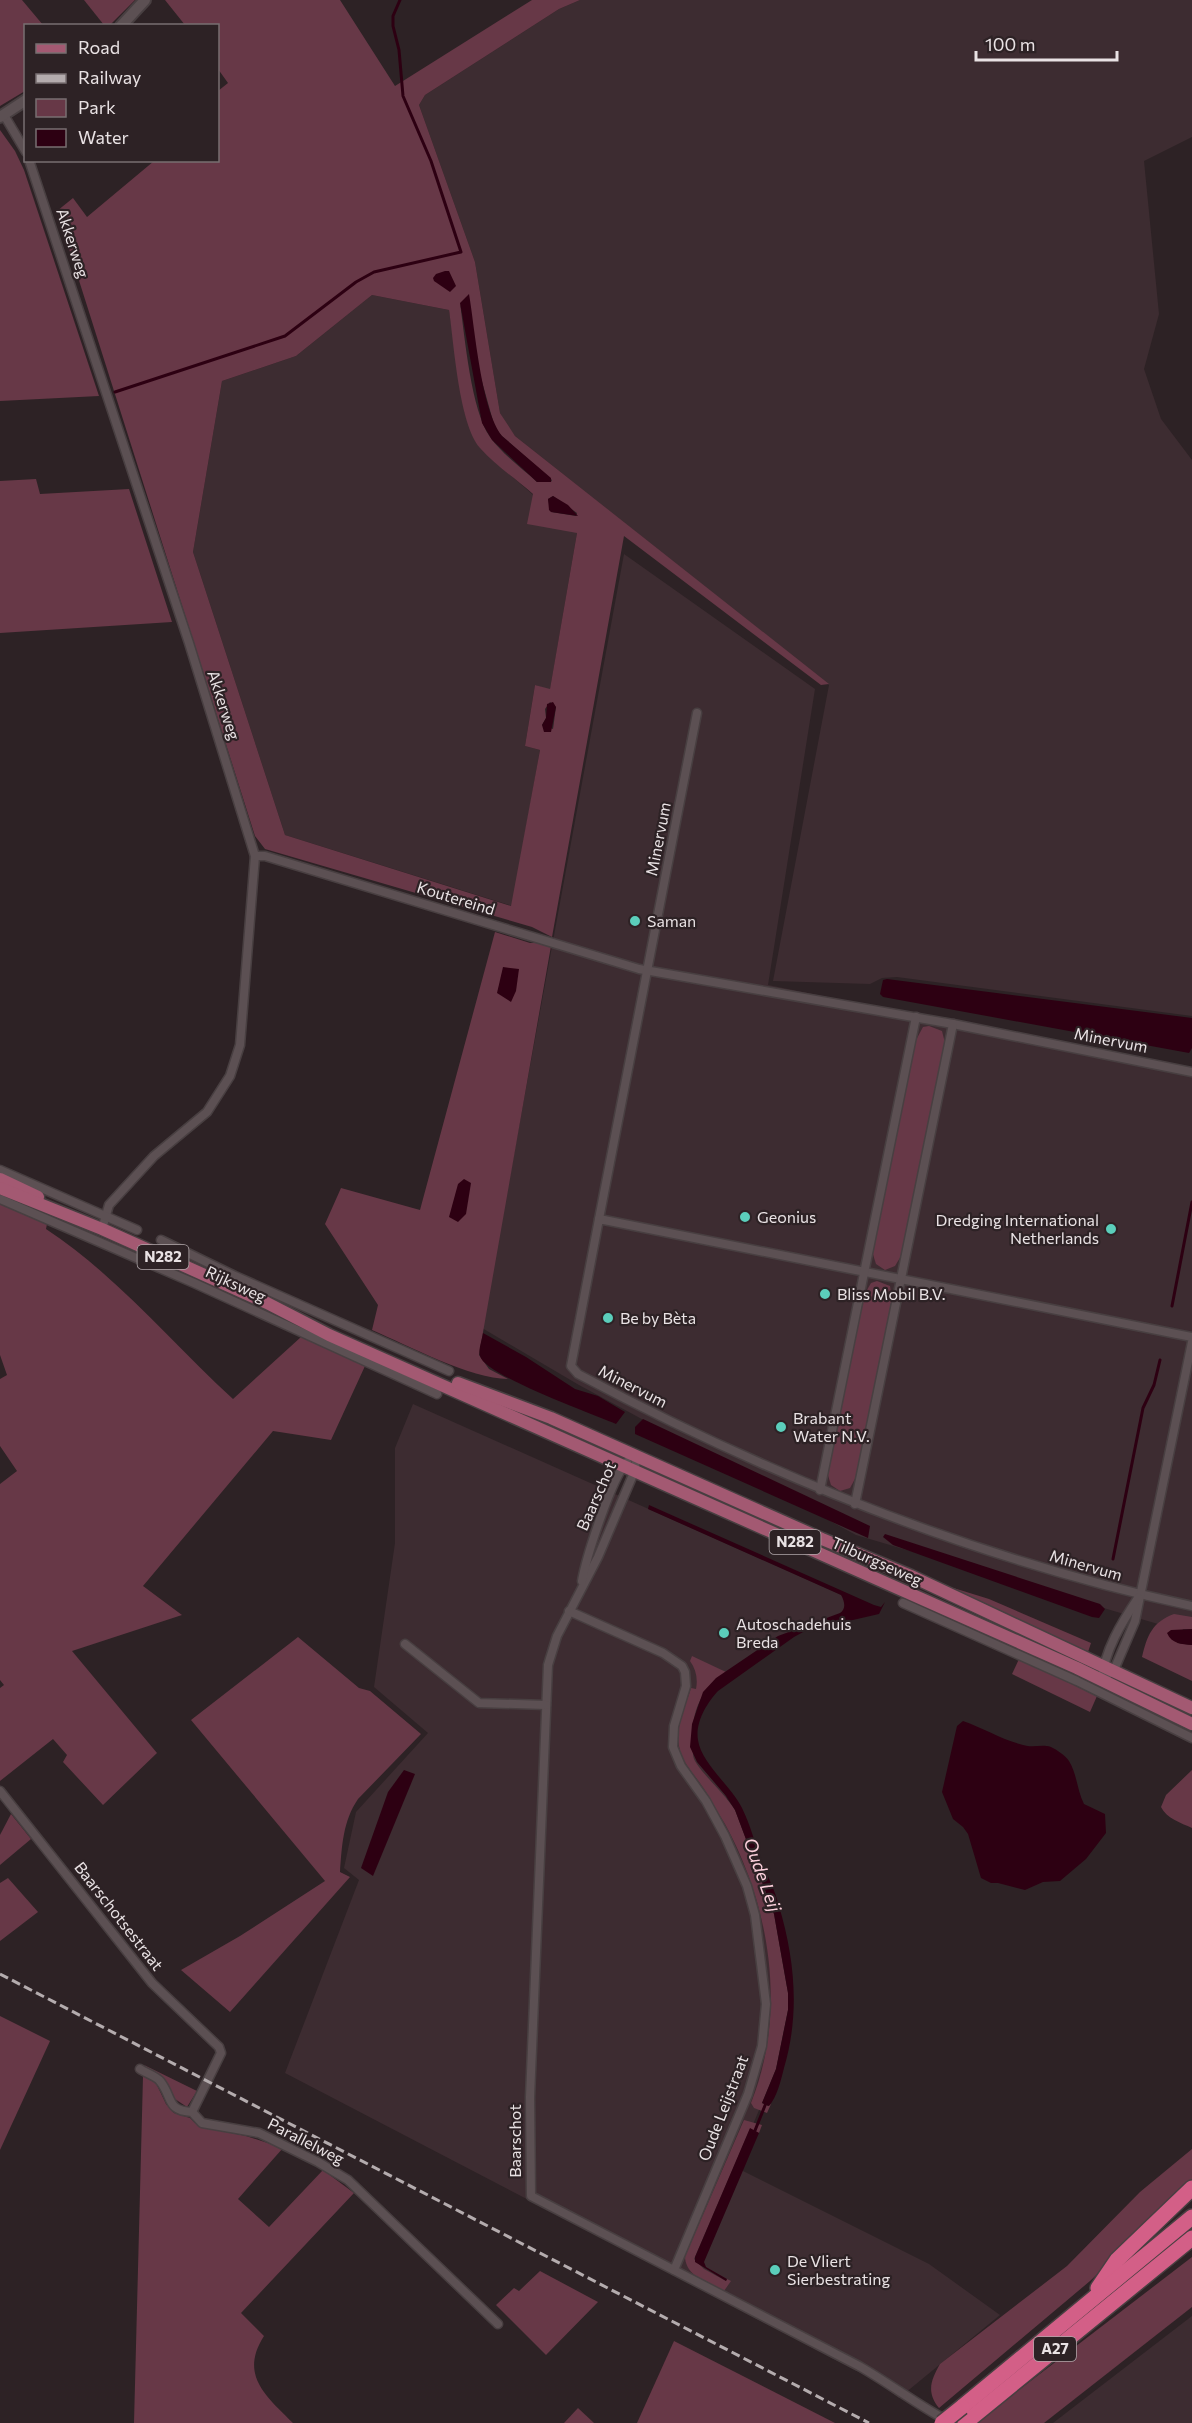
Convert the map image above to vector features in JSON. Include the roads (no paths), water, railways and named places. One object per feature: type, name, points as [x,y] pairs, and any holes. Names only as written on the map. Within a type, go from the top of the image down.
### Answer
[{"type":"highway","name":"A27","points":[[1088,2303],[1117,2260],[1192,2188]]},
{"type":"highway","name":"A27","points":[[968,2415],[1088,2303],[1192,2217]]},
{"type":"highway","name":"A27","points":[[942,2423],[968,2415],[1192,2238]]},
{"type":"highway","name":"A27","points":[[1135,2284],[1192,2252]]},
{"type":"main road","name":"Rijksweg","points":[[1,1186],[32,1193],[60,1211],[103,1223],[269,1298],[329,1335],[449,1380]]},
{"type":"main road","name":"Tilburgseweg","points":[[449,1380],[551,1418],[911,1576],[1192,1708]]},
{"type":"main road","name":"Tilburgseweg","points":[[449,1380],[629,1468],[1102,1680],[1192,1724]]},
{"type":"street","points":[[123,24],[145,0]]},
{"type":"street","points":[[24,101],[2,116],[24,149]]},
{"type":"street","name":"Akkerweg","points":[[30,162],[189,643],[255,856],[240,1045],[230,1076],[207,1112],[154,1156],[109,1205],[103,1223]]},
{"type":"street","name":"Minervum","points":[[698,713],[571,1366],[578,1374],[639,1407],[726,1449],[855,1504],[1002,1557],[1139,1595],[1192,1606]]},
{"type":"street","name":"Koutereind","points":[[255,856],[265,856],[647,971]]},
{"type":"street","name":"Minervum","points":[[647,971],[916,1017],[1192,1072]]},
{"type":"street","points":[[820,1490],[916,1017]]},
{"type":"street","points":[[855,1504],[953,1024]]},
{"type":"street","name":"Rijksweg","points":[[1,1186],[103,1223],[137,1230]]},
{"type":"street","name":"Rijksweg","points":[[1,1186],[194,1283],[329,1335],[437,1394]]},
{"type":"street","name":"Minervum","points":[[599,1219],[864,1271],[1192,1340],[1135,1621],[1102,1680]]},
{"type":"street","name":"Rijksweg","points":[[161,1240],[269,1298],[449,1380]]},
{"type":"street","name":"Baarschot","points":[[636,1455],[588,1553],[580,1590],[557,1636],[548,1665],[530,2097],[531,2196],[874,2374],[928,2411],[952,2423]]},
{"type":"street","name":"Tilburgseweg","points":[[903,1603],[1077,1681],[1192,1738]]},
{"type":"street","name":"Oude Leijstraat","points":[[569,1611],[663,1653],[682,1666],[686,1686],[674,1726],[673,1747],[681,1766],[706,1802],[725,1836],[747,1886],[755,1916],[765,1993],[762,2046],[748,2094],[674,2270]]},
{"type":"street","points":[[405,1644],[479,1703],[546,1705]]},
{"type":"street","name":"Baarschotsestraat","points":[[0,1791],[152,1983],[219,2047],[221,2053],[192,2112]]},
{"type":"street","name":"Parallelweg","points":[[140,2069],[160,2081],[172,2105],[180,2111],[192,2112],[202,2123],[259,2133],[318,2162],[348,2180],[498,2324]]},
{"type":"water","points":[[449,271],[456,286],[450,292],[433,278],[436,274]]},
{"type":"water","points":[[469,294],[484,388],[495,424],[502,436],[551,478],[551,482],[537,482],[492,440],[482,423],[460,303]]},
{"type":"water","points":[[553,496],[568,505],[578,516],[551,512],[548,499]]},
{"type":"water","points":[[553,702],[556,707],[551,732],[544,732],[542,725],[546,718],[547,704]]},
{"type":"water","points":[[503,967],[519,969],[516,991],[511,1002],[497,993]]},
{"type":"water","points":[[883,980],[1192,1018],[1192,1048],[1189,1053],[883,997],[880,994]]},
{"type":"water","points":[[464,1179],[471,1183],[466,1214],[458,1222],[449,1217],[458,1184]]},
{"type":"water","points":[[483,1333],[526,1357],[575,1389],[598,1396],[625,1412],[616,1424],[542,1394],[500,1373],[486,1364],[480,1356]]},
{"type":"water","points":[[643,1419],[870,1526],[868,1538],[635,1434],[635,1427]]},
{"type":"water","points":[[649,1505],[874,1605],[881,1607],[885,1602],[879,1614],[805,1631],[794,1637],[718,1691],[706,1707],[698,1726],[700,1749],[710,1766],[737,1800],[748,1820],[777,1900],[789,1946],[794,1987],[792,2027],[780,2083],[769,2106],[762,2103],[776,2069],[788,2010],[788,1993],[774,1914],[735,1810],[697,1762],[690,1747],[692,1724],[703,1692],[716,1678],[778,1636],[840,1613],[844,1603],[841,1595],[648,1509]]},
{"type":"water","points":[[885,1534],[1100,1604],[1105,1609],[1099,1618],[1092,1617],[893,1545],[883,1537]]},
{"type":"water","points":[[1192,1629],[1192,1645],[1174,1641],[1167,1633],[1171,1630]]},
{"type":"water","points":[[963,1721],[1016,1743],[1027,1746],[1048,1746],[1058,1751],[1072,1766],[1084,1804],[1105,1814],[1106,1833],[1086,1859],[1060,1881],[1043,1882],[1025,1890],[991,1883],[981,1878],[968,1834],[953,1819],[942,1792],[957,1726]]},
{"type":"water","points":[[404,1770],[415,1774],[373,1876],[361,1868],[388,1792]]},
{"type":"water","points":[[750,2128],[759,2133],[704,2262],[706,2267],[727,2279],[726,2281],[695,2262],[695,2257]]},
{"type":"waterway","points":[[115,392],[285,336],[356,282],[374,272],[461,252],[431,161],[403,96],[399,50],[393,26],[393,16],[400,0]]},
{"type":"waterway","points":[[1172,1306],[1192,1202]]},
{"type":"waterway","points":[[1113,1559],[1143,1408],[1154,1385],[1160,1360]]},
{"type":"waterway","name":"Oude Leij","points":[[754,2133],[766,2103]]},
{"type":"railway","points":[[0,1974],[869,2423]]},
{"type":"place","name":"Saman","points":[[635,921]]},
{"type":"place","name":"Geonius","points":[[745,1217]]},
{"type":"place","name":"Dredging International Netherlands","points":[[1111,1229]]},
{"type":"place","name":"Bliss Mobil B.V.","points":[[825,1294]]},
{"type":"place","name":"Be by Bèta","points":[[608,1318]]},
{"type":"place","name":"Brabant Water N.V.","points":[[781,1427]]},
{"type":"place","name":"Autoschadehuis Breda","points":[[724,1633]]},
{"type":"place","name":"De Vliert Sierbestrating","points":[[775,2270]]}]
